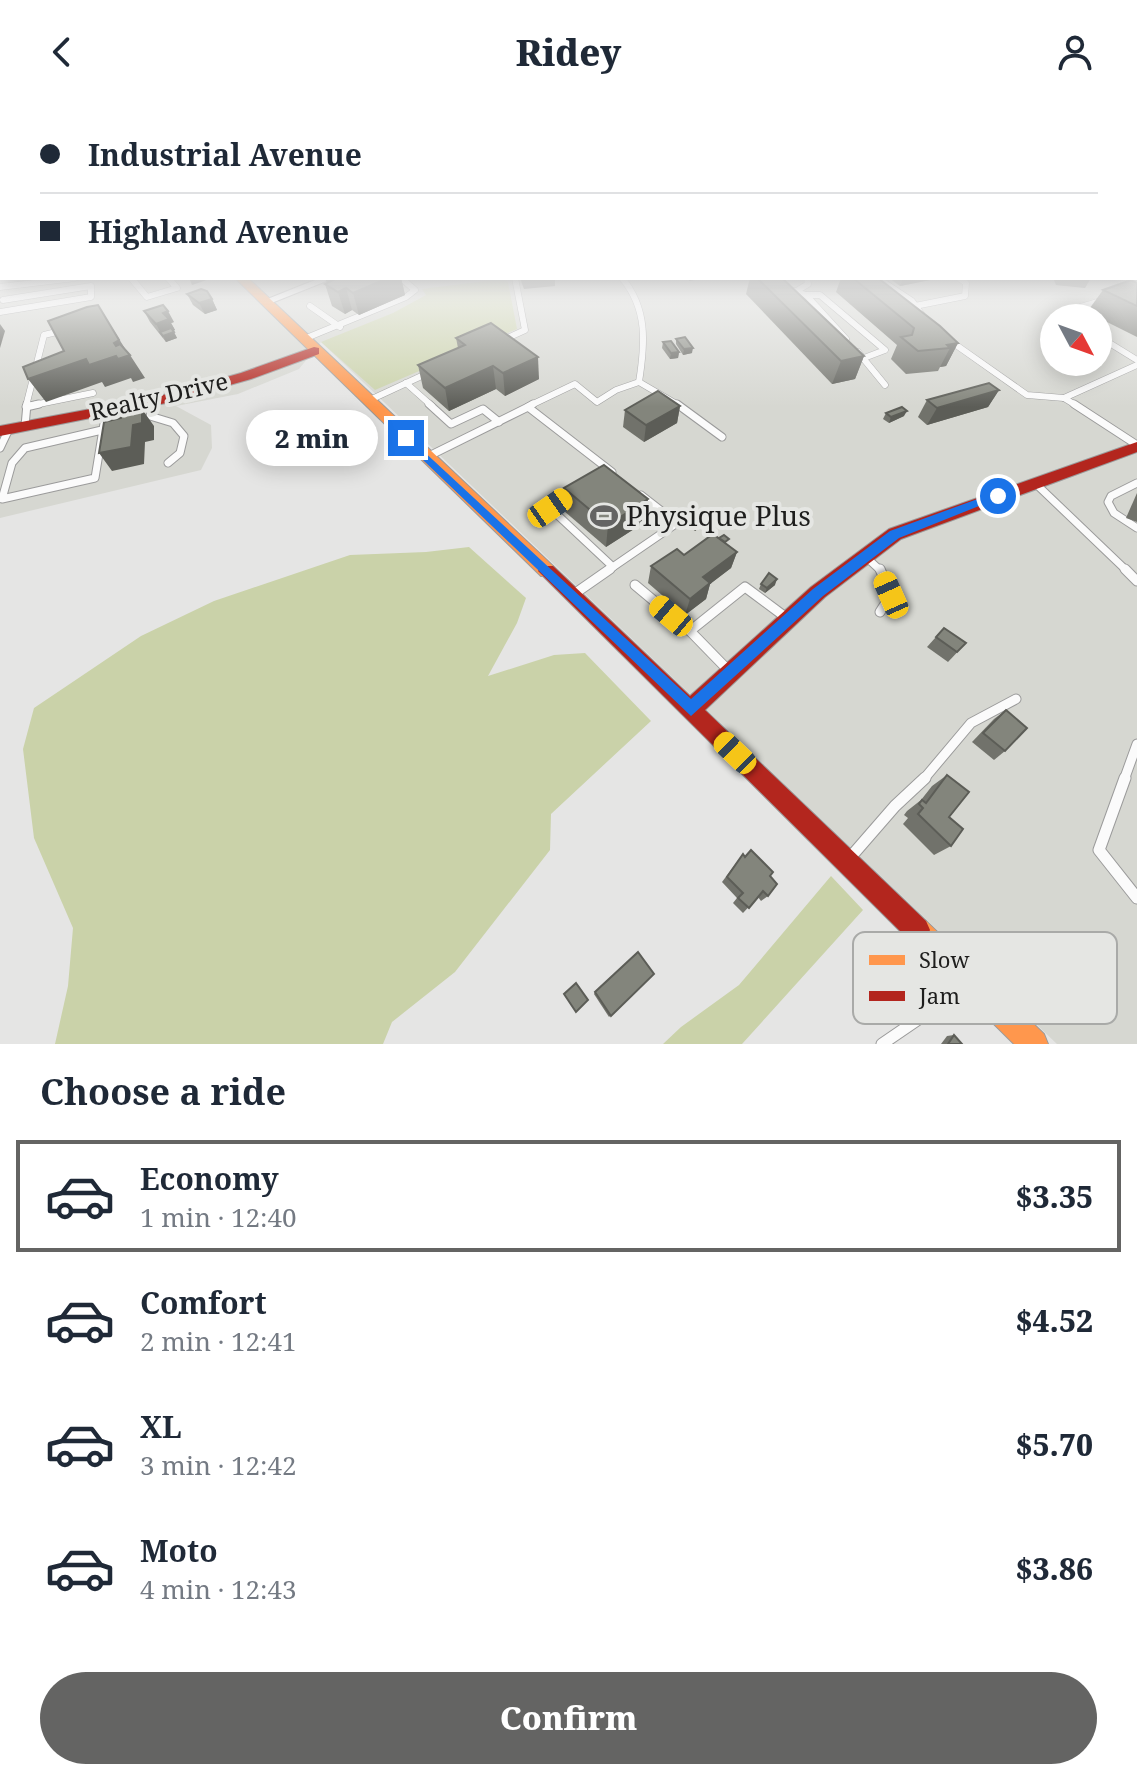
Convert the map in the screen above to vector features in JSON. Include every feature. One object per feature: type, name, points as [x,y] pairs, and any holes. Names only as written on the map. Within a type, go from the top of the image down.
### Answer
[{"type":"main road","points":[[282,319],[691,709],[919,932]]},
{"type":"main road","name":"Realty Drive","points":[[12,429],[106,411],[153,409],[246,376],[309,345]]},
{"type":"main road","points":[[691,709],[789,619],[895,534],[1137,446]]},
{"type":"main road","points":[[1013,1024],[1034,1044]]},
{"type":"lane","points":[[328,319],[340,327]]},
{"type":"lane","points":[[309,345],[356,319]]},
{"type":"lane","points":[[498,342],[525,330],[523,319]]},
{"type":"lane","points":[[639,382],[644,355],[642,319]]},
{"type":"lane","points":[[828,319],[885,385]]},
{"type":"lane","points":[[848,319],[885,350],[864,358]]},
{"type":"lane","points":[[927,319],[932,324]]},
{"type":"lane","points":[[0,448],[26,407],[44,335],[73,327]]},
{"type":"lane","points":[[942,334],[1027,395],[1064,398],[1137,446]]},
{"type":"lane","points":[[1112,345],[1137,362]]},
{"type":"lane","points":[[1064,398],[1137,362]]},
{"type":"lane","points":[[367,401],[432,372]]},
{"type":"lane","points":[[426,457],[575,384],[597,402],[616,390],[639,382],[688,411],[722,437]]},
{"type":"lane","points":[[406,383],[451,424],[483,409],[499,422]]},
{"type":"lane","points":[[26,407],[93,393]]},
{"type":"lane","points":[[528,407],[619,478]]},
{"type":"lane","points":[[139,419],[153,409],[183,432],[180,453],[168,463]]},
{"type":"lane","points":[[102,430],[25,448],[12,463],[2,499],[95,478],[106,411]]},
{"type":"lane","points":[[596,477],[607,469]]},
{"type":"lane","points":[[1034,483],[1137,581]]},
{"type":"lane","points":[[1137,483],[1111,496],[1108,502],[1114,513],[1137,528]]},
{"type":"lane","points":[[585,484],[550,508],[613,567]]},
{"type":"lane","points":[[572,596],[677,523],[630,487]]},
{"type":"lane","points":[[866,557],[879,567],[891,595],[880,612]]},
{"type":"lane","points":[[635,585],[690,631],[731,673]]},
{"type":"lane","points":[[690,631],[745,587],[789,619]]},
{"type":"lane","points":[[846,861],[895,806],[925,778],[971,723],[1016,699]]},
{"type":"lane","points":[[1137,744],[1099,850],[1137,898]]},
{"type":"lane","points":[[882,1044],[911,1024]]},
{"type":"shaded area","points":[[0,319],[1040,319],[1040,376],[1112,376],[1112,319],[1137,319],[1137,1044],[1057,1044],[1036,1024],[1117,1024],[1117,932],[940,932],[321,342],[299,369],[238,394],[176,406],[211,425],[212,448],[201,470],[0,518]]},
{"type":"green space","points":[[378,319],[515,319],[517,329],[375,390],[321,342]]},
{"type":"green space","points":[[469,547],[526,598],[517,623],[488,676],[554,655],[585,653],[651,721],[551,814],[550,850],[455,972],[392,1022],[383,1044],[55,1044],[68,986],[73,928],[34,838],[23,749],[34,708],[141,636],[214,601],[350,555]]},
{"type":"green space","points":[[831,876],[863,910],[742,1044],[663,1044],[739,985]]},
{"type":"building","points":[[106,319],[119,340],[114,343],[116,346],[120,344],[130,355],[89,365],[86,359],[28,379],[23,367],[64,351],[48,321]]},
{"type":"building","points":[[151,319],[169,319],[156,324]]},
{"type":"building","points":[[798,319],[825,319],[864,356],[841,361]]},
{"type":"building","points":[[903,319],[931,319],[958,343],[947,345],[950,348],[918,351],[901,337],[912,335],[914,328]]},
{"type":"building","points":[[491,323],[538,357],[503,373],[493,366],[445,388],[418,365],[465,345],[456,338]]},
{"type":"building","points":[[171,328],[174,332],[163,336],[160,332]]},
{"type":"building","points":[[685,337],[693,348],[684,349],[676,339]]},
{"type":"building","points":[[671,341],[679,352],[671,353],[663,342]]},
{"type":"building","points":[[989,383],[999,390],[937,408],[927,400]]},
{"type":"building","points":[[658,391],[680,406],[646,425],[625,410]]},
{"type":"building","points":[[902,407],[907,411],[891,417],[886,413]]},
{"type":"building","points":[[142,409],[142,423],[133,425],[131,447],[99,453],[104,422],[121,418],[122,413]]},
{"type":"building","points":[[604,465],[648,499],[608,525],[564,488]]},
{"type":"building","points":[[700,516],[705,520],[696,526],[692,522]]},
{"type":"building","points":[[713,534],[737,552],[703,577],[710,583],[690,599],[651,566],[677,549],[684,555]]},
{"type":"building","points":[[769,573],[777,579],[767,588],[761,584]]},
{"type":"building","points":[[944,628],[966,643],[957,652],[936,637]]},
{"type":"building","points":[[1006,710],[1027,728],[1005,751],[983,733]]},
{"type":"building","points":[[947,775],[969,792],[949,817],[963,829],[951,846],[918,814],[923,808],[919,804],[922,800],[926,803]]},
{"type":"building","points":[[751,850],[773,872],[770,876],[777,884],[768,896],[763,891],[749,908],[738,898],[743,893],[727,877],[743,854],[745,857]]},
{"type":"building","points":[[638,952],[654,974],[611,1016],[595,992]]},
{"type":"building","points":[[576,983],[588,1000],[576,1012],[564,994]]},
{"type":"building","points":[[954,1035],[962,1044],[948,1044]]},
{"type":"traffic: slow","points":[[284,319],[547,571]]},
{"type":"traffic: slow","points":[[1013,1024],[1034,1044]]},
{"type":"traffic: jam","points":[[0,431],[161,400],[246,376],[314,351]]},
{"type":"traffic: jam","points":[[691,709],[818,592],[895,534],[1137,447]]},
{"type":"traffic: jam","points":[[547,571],[917,930]]},
{"type":"place","name":"Physique Plus","points":[[604,516]]},
{"type":"route","points":[[406,438],[691,709],[818,592],[895,534],[998,496]]}]
